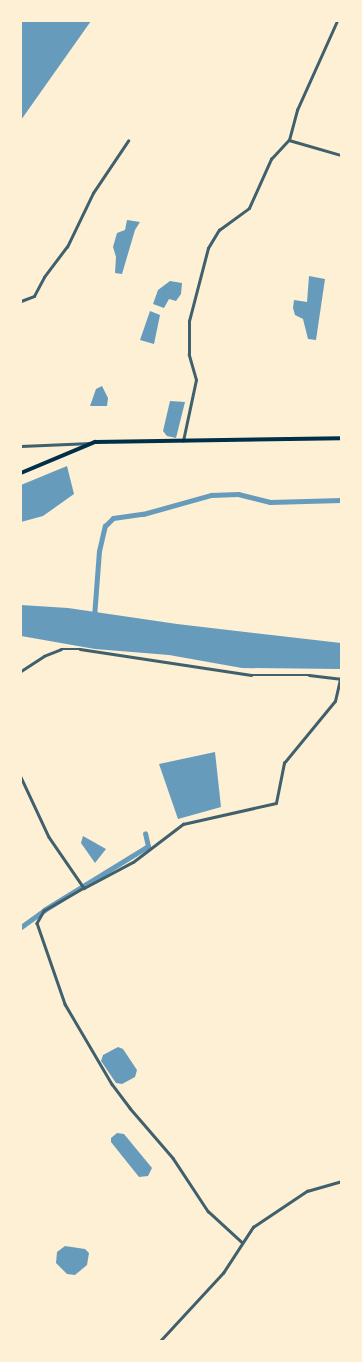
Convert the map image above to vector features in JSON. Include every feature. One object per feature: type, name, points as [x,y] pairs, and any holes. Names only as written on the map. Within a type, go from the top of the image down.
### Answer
[{"type":"main road","points":[[21,473],[95,442],[341,438]]},
{"type":"street","points":[[183,441],[196,380],[188,355],[190,321],[208,248],[219,230],[249,208],[271,159],[289,140],[297,110],[337,21]]},
{"type":"street","points":[[289,140],[341,155]]},
{"type":"street","points":[[21,301],[34,296],[44,277],[67,247],[93,193],[128,141]]},
{"type":"street","points":[[21,446],[95,442]]},
{"type":"street","points":[[21,671],[44,656],[61,649],[80,649],[251,675],[309,676],[340,679],[335,701],[284,763],[276,803],[183,824],[133,862],[84,887],[44,911],[37,923],[65,1004],[112,1084],[130,1108],[173,1158],[208,1210],[242,1242]]},
{"type":"street","points":[[21,777],[49,837],[80,879],[84,887]]},
{"type":"street","points":[[160,1341],[223,1273],[252,1227],[286,1203],[308,1191],[341,1181]]},
{"type":"water","points":[[21,21],[91,21],[21,120]]},
{"type":"water","points":[[127,220],[140,222],[135,230],[122,274],[115,273],[116,257],[113,247],[117,233],[125,230]]},
{"type":"water","points":[[309,276],[325,279],[316,340],[308,339],[303,319],[295,315],[293,308],[294,300],[307,302]]},
{"type":"water","points":[[170,281],[182,283],[181,294],[176,301],[169,299],[164,308],[153,304],[158,290]]},
{"type":"water","points":[[150,311],[160,315],[154,344],[140,340]]},
{"type":"water","points":[[102,386],[108,398],[107,406],[90,406],[96,389]]},
{"type":"water","points":[[170,401],[185,402],[176,438],[167,436],[163,431]]},
{"type":"water","points":[[67,466],[74,494],[43,516],[21,522],[21,485]]},
{"type":"water","points":[[21,605],[68,608],[177,624],[341,643],[341,669],[242,668],[169,655],[95,649],[21,636]]},
{"type":"water","points":[[215,752],[221,807],[178,819],[159,764]]},
{"type":"water","points":[[83,836],[106,849],[95,863],[81,843]]},
{"type":"water","points":[[118,1047],[123,1049],[137,1070],[135,1077],[122,1084],[116,1083],[101,1061],[103,1055]]},
{"type":"water","points":[[117,1133],[124,1134],[152,1168],[148,1176],[139,1177],[111,1142],[111,1138]]},
{"type":"water","points":[[65,1246],[85,1249],[89,1253],[87,1265],[75,1275],[67,1274],[56,1263],[57,1252]]},
{"type":"waterway","points":[[94,617],[99,551],[105,526],[113,518],[143,514],[211,495],[238,494],[270,502],[341,500]]},
{"type":"waterway","points":[[21,927],[44,910],[148,846],[145,833]]}]
